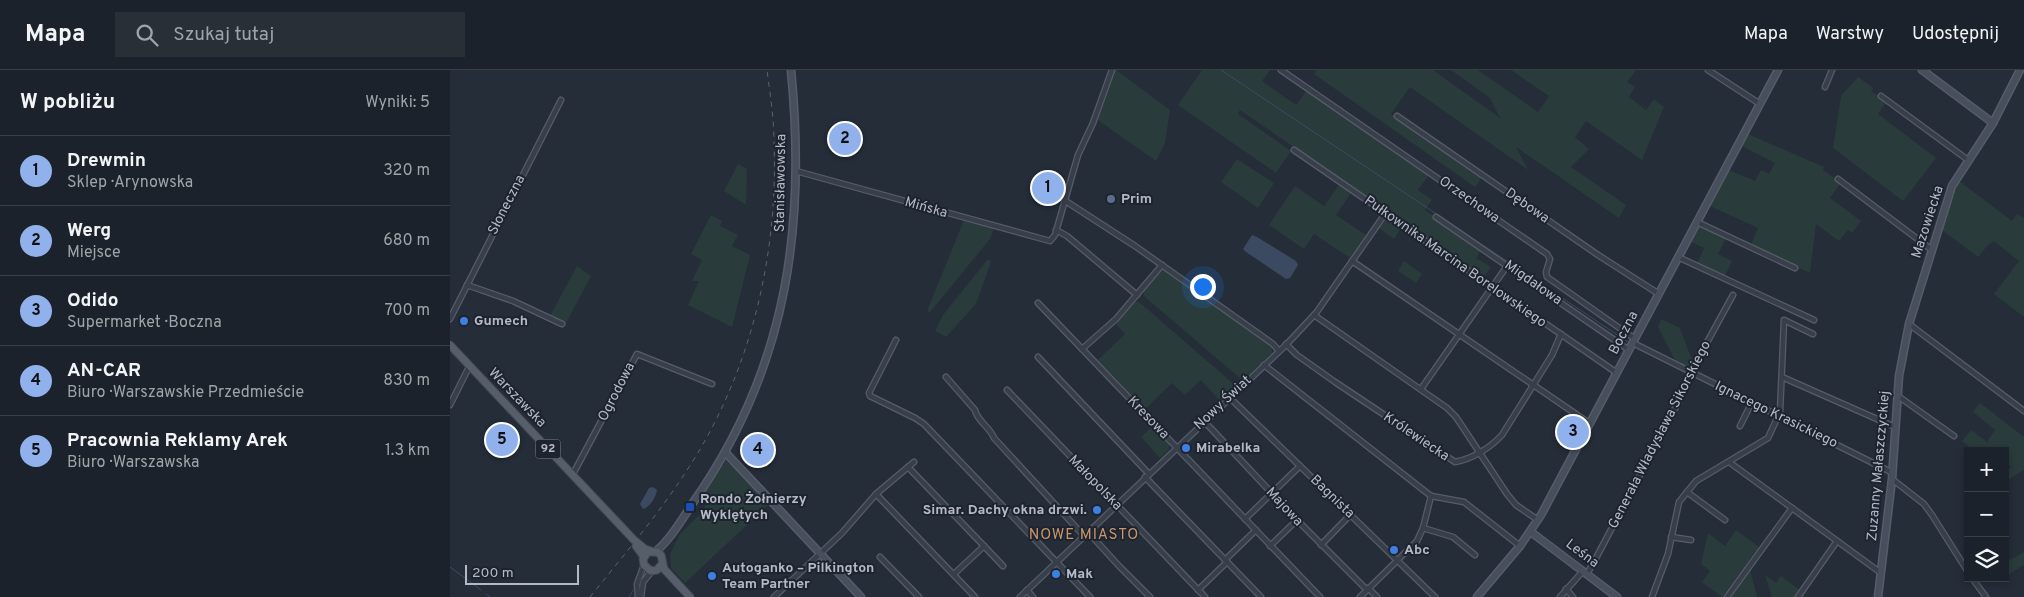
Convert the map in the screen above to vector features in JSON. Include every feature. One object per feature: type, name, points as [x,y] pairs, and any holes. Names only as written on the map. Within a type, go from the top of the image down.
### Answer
[{"type":"main road","name":"Warszawska","points":[[450,345],[638,544],[656,553]]},
{"type":"main road","name":"Warszawska","points":[[450,351],[635,545],[644,561]]},
{"type":"main road","points":[[644,561],[656,553],[666,572],[690,597]]},
{"type":"main road","name":"92","points":[[644,561],[648,569],[654,570],[667,579],[684,597]]},
{"type":"main road","points":[[654,570],[662,564]]},
{"type":"street","name":"Stanisławowska","points":[[656,553],[674,531],[725,452],[747,407],[765,363],[783,297],[794,225],[796,172],[795,109],[791,70]]},
{"type":"street","points":[[1112,70],[1093,123],[1080,150],[1056,230],[1066,236],[1137,295]]},
{"type":"street","name":"Orzechowa","points":[[1281,70],[1547,254],[1550,259],[1546,272],[1547,277],[1634,341]]},
{"type":"street","points":[[1708,70],[1760,104]]},
{"type":"street","name":"Boczna","points":[[1477,597],[1520,546],[1538,520],[1778,70]]},
{"type":"street","points":[[1825,87],[1832,70]]},
{"type":"street","points":[[1922,70],[1992,123]]},
{"type":"street","name":"Mazowiecka","points":[[1906,337],[1952,186],[1992,123],[2020,70]]},
{"type":"street","points":[[1881,96],[1968,160]]},
{"type":"street","name":"Słoneczna","points":[[450,319],[561,100]]},
{"type":"street","name":"Dębowa","points":[[1397,116],[1598,255],[1659,294]]},
{"type":"street","name":"Pułkownika Marcina Borelowskiego","points":[[1294,150],[1617,373]]},
{"type":"street","name":"Mińska","points":[[796,172],[1047,241],[1051,240],[1056,230]]},
{"type":"street","points":[[1838,179],[1932,250]]},
{"type":"street","points":[[1064,200],[1162,265],[1273,344],[1279,351]]},
{"type":"street","name":"Nowy Świat","points":[[1020,597],[1279,351],[1314,315],[1385,214]]},
{"type":"street","name":"Migdałowa","points":[[1436,217],[1629,350]]},
{"type":"street","points":[[1697,222],[1794,268]]},
{"type":"street","points":[[1678,257],[1814,320]]},
{"type":"street","points":[[1352,261],[1589,423]]},
{"type":"street","points":[[1082,349],[1111,324],[1162,265]]},
{"type":"street","points":[[1421,389],[1507,266]]},
{"type":"street","points":[[466,285],[513,301],[562,324]]},
{"type":"street","name":"Generała Władysława Sikorskiego","points":[[1585,572],[1596,560],[1733,295]]},
{"type":"street","name":"Kresowa","points":[[1038,303],[1320,597]]},
{"type":"street","name":"Słoneczna","points":[[450,315],[454,310]]},
{"type":"street","points":[[1314,315],[1443,405],[1456,417],[1512,501],[1538,520]]},
{"type":"street","points":[[1652,597],[1668,554],[1677,507],[1696,481],[1768,438],[1780,412],[1784,320],[1812,334]]},
{"type":"street","points":[[1909,324],[2024,411]]},
{"type":"street","name":"Królewiecka","points":[[1286,344],[1335,382],[1452,461],[1467,459],[1496,442],[1552,355],[1561,334]]},
{"type":"street","name":"Zuzanny Małaszczyckiej","points":[[1878,597],[1892,476],[1898,396],[1906,337]]},
{"type":"street","points":[[896,340],[878,373],[869,393],[870,396],[915,418],[944,444],[1090,597]]},
{"type":"street","name":"Ignacego Krasickiego","points":[[1634,341],[1691,373],[1892,476],[1928,510],[1964,566]]},
{"type":"street","name":"Ogrodowa","points":[[573,474],[636,354],[712,384]]},
{"type":"street","points":[[1038,357],[1261,597]]},
{"type":"street","points":[[1264,365],[1431,496],[1464,502],[1520,546]]},
{"type":"street","points":[[450,405],[468,369]]},
{"type":"street","points":[[946,377],[975,410],[976,415],[992,432],[994,438],[1086,534],[1150,597]]},
{"type":"street","points":[[1782,378],[1896,427]]},
{"type":"street","name":"Małopolska","points":[[1007,390],[1205,597]]},
{"type":"street","points":[[1898,396],[1954,436]]},
{"type":"street","name":"Bagnista","points":[[1229,397],[1435,597]]},
{"type":"street","points":[[1740,426],[1751,404]]},
{"type":"street","name":"Majowa","points":[[1204,421],[1321,545],[1377,597]]},
{"type":"street","points":[[725,452],[861,597]]},
{"type":"street","points":[[774,597],[842,533],[876,494],[914,462]]},
{"type":"street","points":[[1729,462],[1881,573]]},
{"type":"street","points":[[1245,519],[1300,466]]},
{"type":"street","points":[[908,467],[1003,566]]},
{"type":"street","points":[[1688,492],[1725,520]]},
{"type":"street","points":[[876,494],[975,597]]},
{"type":"street","points":[[1360,597],[1416,543],[1423,528],[1431,496]]},
{"type":"street","points":[[1727,597],[1792,508]]},
{"type":"street","points":[[1321,545],[1350,515]]},
{"type":"street","points":[[1270,546],[1297,520]]},
{"type":"street","points":[[1423,528],[1453,537],[1475,555]]},
{"type":"street","points":[[1198,590],[1256,530]]},
{"type":"street","name":"Leśna","points":[[1531,532],[1617,597]]},
{"type":"street","points":[[1671,537],[1691,540]]},
{"type":"street","points":[[1798,597],[1838,541]]},
{"type":"street","points":[[954,574],[984,546]]},
{"type":"street","points":[[880,557],[918,597]]},
{"type":"street","points":[[638,597],[637,584],[644,561]]},
{"type":"street","points":[[641,597],[643,582],[654,570]]},
{"type":"street","points":[[1560,597],[1585,572]]},
{"type":"street","points":[[1975,582],[1986,597]]},
{"type":"street","points":[[1566,589],[1574,597]]},
{"type":"street","points":[[1027,590],[1033,597]]},
{"type":"shaded area","points":[[1116,70],[1170,110],[1165,143],[1156,161],[1098,120]]},
{"type":"shaded area","points":[[1202,70],[1270,70],[1262,81],[1296,105],[1307,90],[1429,175],[1418,190],[1432,200],[1425,210],[1482,249],[1476,258],[1491,267],[1483,278],[1240,110],[1238,114],[1291,151],[1276,173],[1178,105]]},
{"type":"shaded area","points":[[1317,70],[1433,70],[1500,118],[1490,98],[1451,70],[1478,70],[1538,112],[1549,96],[1511,70],[1636,70],[1627,82],[1635,87],[1629,97],[1646,110],[1654,99],[1664,107],[1642,160],[1586,121],[1575,137],[1589,149],[1571,167],[1626,205],[1619,218],[1516,147],[1528,170],[1410,87],[1391,114],[1482,177],[1475,187],[1314,74]]},
{"type":"shaded area","points":[[1858,77],[1873,88],[1871,91],[1886,102],[1878,114],[1936,158],[1903,201],[1833,148],[1841,96]]},
{"type":"shaded area","points":[[1748,134],[1824,167],[1823,170],[1841,183],[1830,198],[1861,221],[1852,233],[1848,230],[1839,241],[1816,224],[1810,273],[1751,245],[1758,228],[1710,206],[1729,170],[1755,181],[1761,170],[1769,174],[1775,163],[1742,146]]},
{"type":"shaded area","points":[[1237,159],[1274,183],[1258,208],[1221,182]]},
{"type":"shaded area","points":[[738,164],[747,169],[746,205],[724,191]]},
{"type":"shaded area","points":[[1959,181],[2012,221],[2017,214],[2024,218],[2024,317],[1994,294],[2019,261],[1994,241],[1978,257],[1942,230]]},
{"type":"shaded area","points":[[1339,185],[1351,193],[1336,215],[1366,235],[1350,258],[1314,234],[1304,249],[1269,225],[1295,186],[1324,206]]},
{"type":"shaded area","points":[[711,215],[722,221],[720,226],[738,235],[732,246],[750,255],[732,327],[688,305],[699,281],[692,281],[702,260],[691,254]]},
{"type":"shaded area","points":[[1389,219],[1401,228],[1394,239],[1379,228],[1385,220]]},
{"type":"shaded area","points":[[964,220],[994,228],[990,239],[930,312],[927,311]]},
{"type":"shaded area","points":[[1699,226],[1726,238],[1718,254],[1732,261],[1725,276],[1697,264],[1704,248],[1691,242]]},
{"type":"shaded area","points":[[988,259],[991,262],[976,304],[946,337],[935,331],[943,315]]},
{"type":"shaded area","points":[[1404,261],[1422,274],[1416,283],[1398,271]]},
{"type":"shaded area","points":[[577,266],[591,276],[566,323],[550,316]]},
{"type":"shaded area","points":[[1161,270],[1165,270],[1269,343],[1272,353],[1245,379],[1241,379],[1144,296],[1143,292]]},
{"type":"shaded area","points":[[1135,302],[1139,302],[1236,386],[1220,401],[1201,380],[1185,395],[1172,383],[1145,409],[1098,360],[1125,334],[1116,324]]},
{"type":"shaded area","points":[[1661,319],[1680,328],[1693,363],[1690,367],[1688,368],[1676,362],[1658,327]]},
{"type":"shaded area","points":[[1980,403],[2024,437],[2024,470],[2009,479],[2009,469],[2011,467],[2009,464],[2009,447],[1970,447],[1962,441],[1971,430],[1987,442],[1995,430],[1973,412]]},
{"type":"shaded area","points":[[1152,427],[1169,445],[1169,449],[1160,458],[1141,437]]},
{"type":"shaded area","points":[[727,459],[769,504],[685,583],[671,568],[670,554],[680,534],[698,516],[710,499],[704,495]]},
{"type":"shaded area","points":[[1736,530],[1759,547],[1722,597],[1702,582],[1710,571],[1701,564],[1708,533],[1725,546]]},
{"type":"shaded area","points":[[2024,552],[2024,565],[2009,574],[2009,561]]},
{"type":"shaded area","points":[[1750,569],[1757,597],[1730,597]]},
{"type":"shaded area","points":[[1765,575],[1776,583],[1781,576],[1801,591],[1796,597],[1772,597]]},
{"type":"water","points":[[1252,235],[1296,261],[1298,265],[1290,278],[1286,279],[1243,249]]},
{"type":"water","points":[[653,487],[657,490],[655,496],[650,504],[643,509],[640,504],[649,488]]},
{"type":"waterway","points":[[1221,70],[1628,342]]},
{"type":"waterway","points":[[450,567],[481,590]]},
{"type":"waterway","points":[[629,597],[633,590]]},
{"type":"waterway","points":[[486,594],[490,597]]},
{"type":"railway","points":[[590,597],[661,508],[699,451],[718,415],[748,341],[759,302],[772,222],[774,133],[767,70]]},
{"type":"place","name":"Werg","points":[[845,139]]},
{"type":"place","name":"Drewmin","points":[[1048,188]]},
{"type":"place","name":"Prim","points":[[1111,199]]},
{"type":"place","name":"Gumech","points":[[464,321]]},
{"type":"place","name":"Odido","points":[[1573,432]]},
{"type":"place","name":"Pracownia Reklamy Arek","points":[[502,440]]},
{"type":"place","name":"Mirabelka","points":[[1186,448]]},
{"type":"place","name":"AN-CAR","points":[[758,450]]},
{"type":"place","name":"Rondo Żołnierzy Wyklętych","points":[[690,507]]},
{"type":"place","name":"Simar. Dachy okna drzwi.","points":[[1097,510]]},
{"type":"place","name":"Abc","points":[[1394,550]]},
{"type":"place","name":"Mak","points":[[1056,574]]},
{"type":"place","name":"Autoganko – Pilkington Team Partner","points":[[712,576]]},
{"type":"district","name":"NOWE MIASTO","points":[[1084,535]]}]
